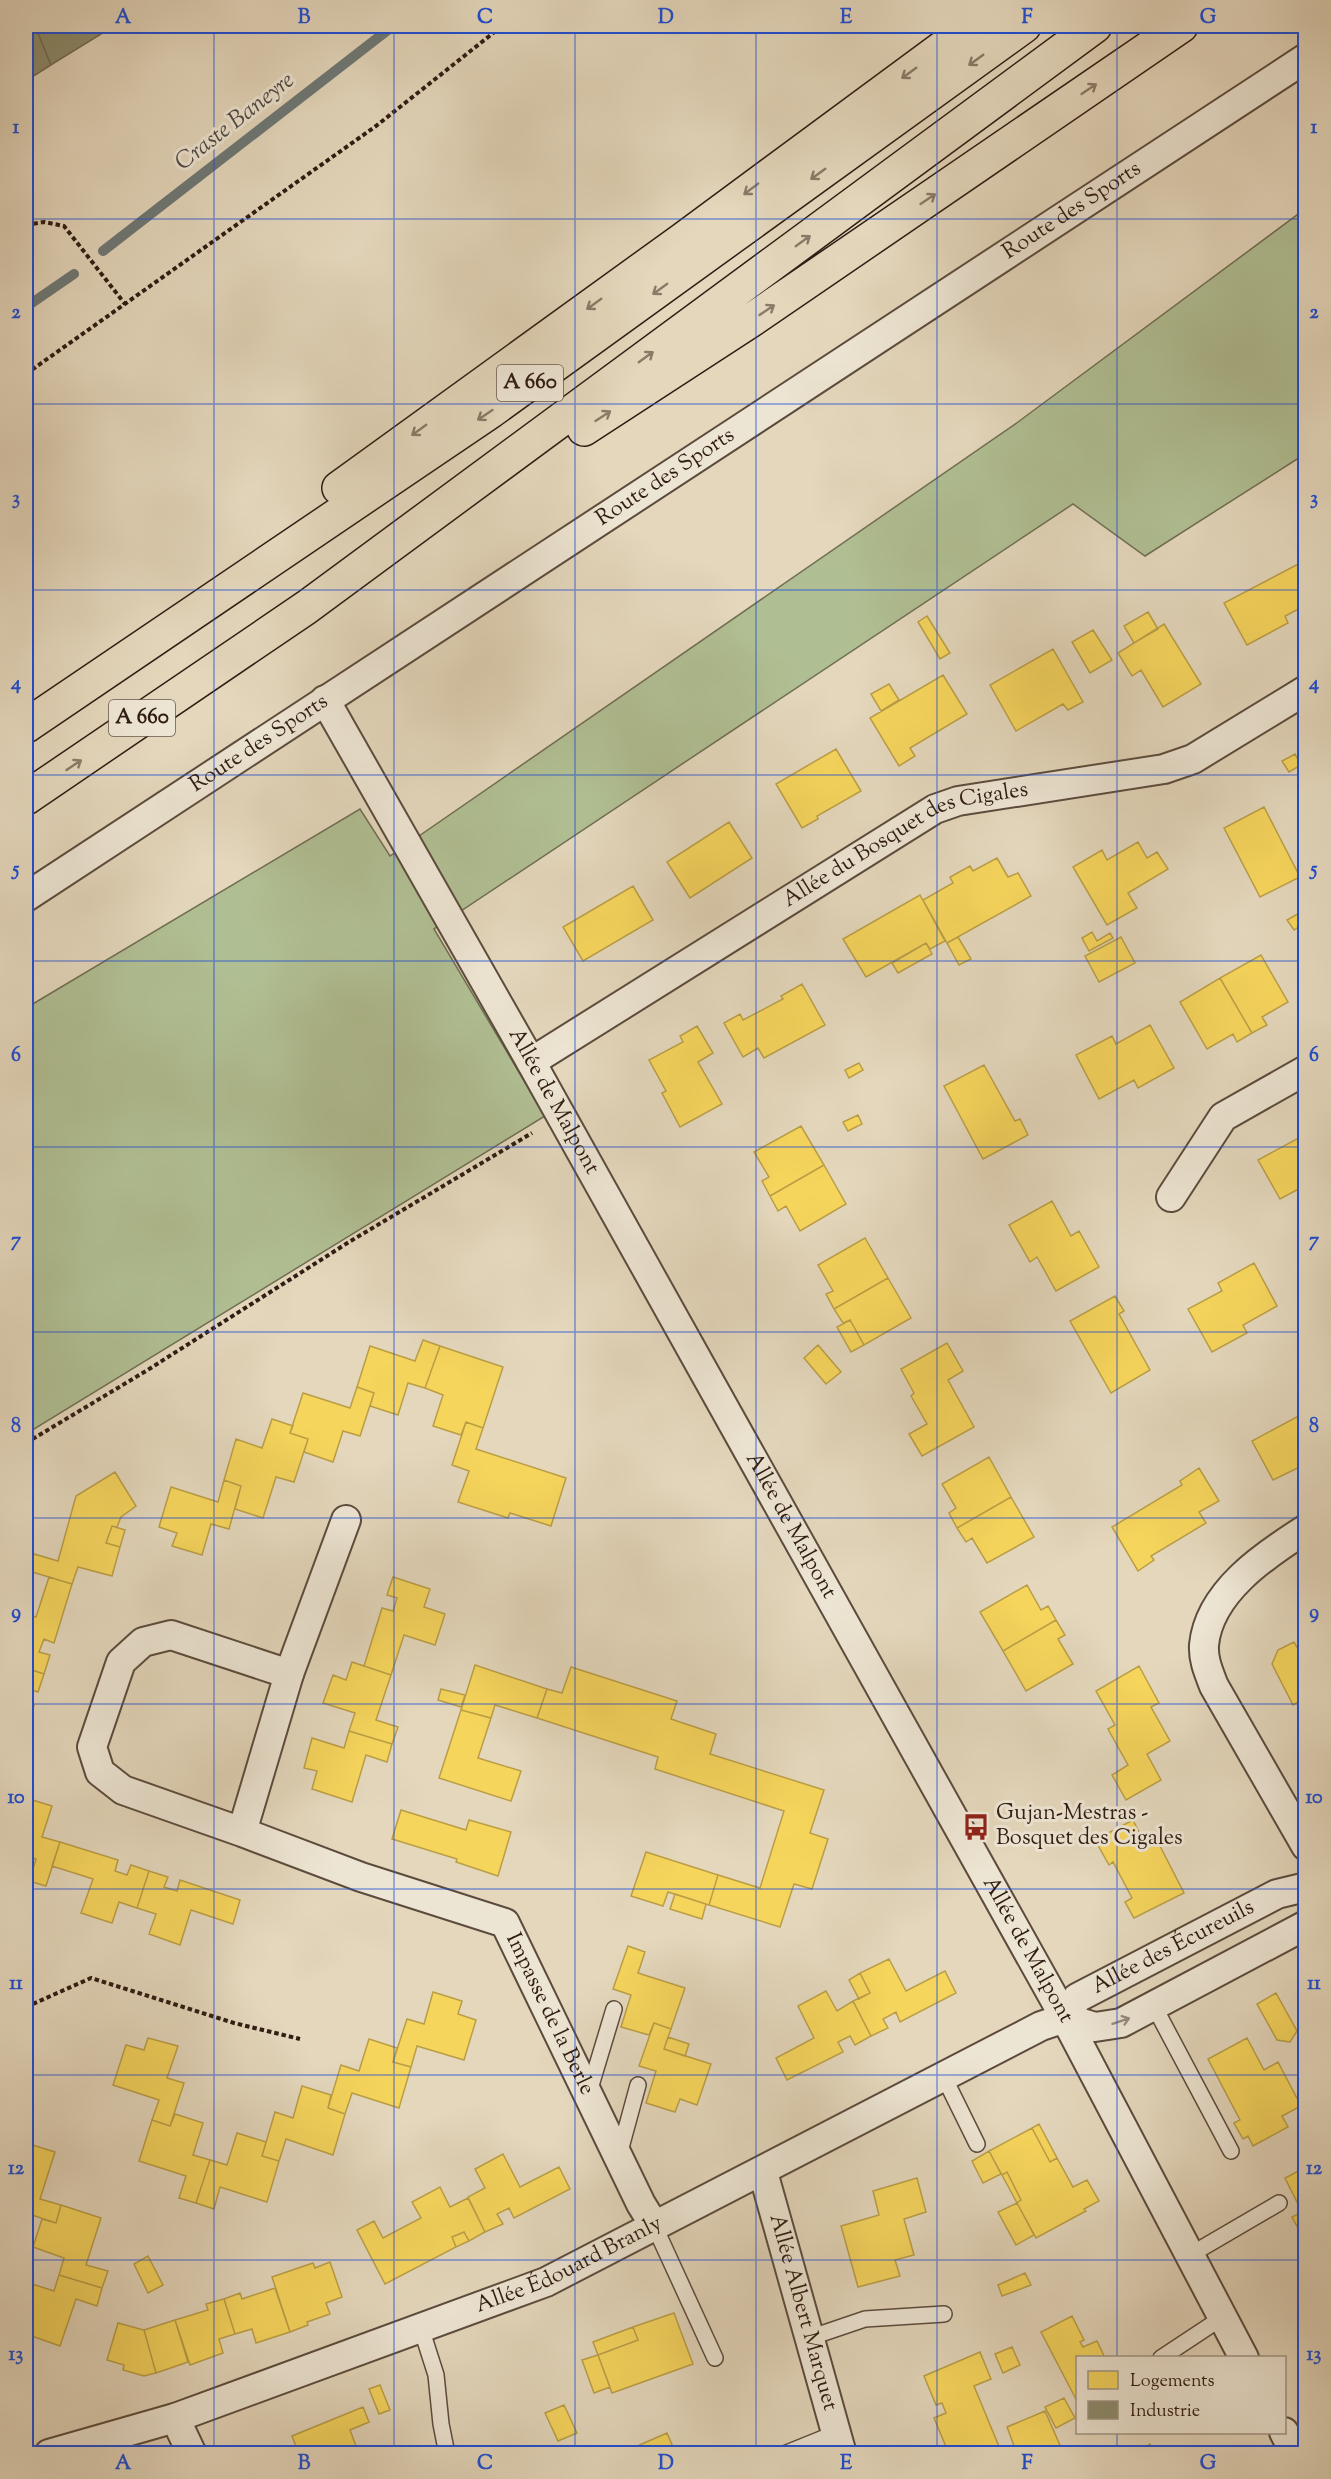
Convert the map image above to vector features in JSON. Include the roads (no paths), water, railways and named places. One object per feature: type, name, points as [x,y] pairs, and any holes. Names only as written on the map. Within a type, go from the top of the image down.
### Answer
[{"type":"highway","points":[[26,720],[189,597],[682,240],[972,26]]},
{"type":"highway","name":"A 660","points":[[26,726],[492,411],[1024,26]]},
{"type":"highway","name":"A 660","points":[[26,798],[307,607],[1095,26]]},
{"type":"highway","points":[[307,607],[750,321],[1181,26]]},
{"type":"street","name":"Route des Sports","points":[[26,897],[1305,58]]},
{"type":"street","name":"Allée du Bosquet des Cigales","points":[[531,1062],[935,809],[958,801],[1164,769],[1193,759],[1305,690]]},
{"type":"street","name":"Allée de Malpont","points":[[325,700],[531,1062],[1065,2018],[1243,2356]]},
{"type":"street","points":[[1171,1197],[1223,1117],[1305,1070]]},
{"type":"street","points":[[242,1832],[289,1674],[346,1520]]},
{"type":"street","points":[[1305,1529],[1264,1559],[1231,1589],[1217,1607],[1204,1645],[1205,1662],[1214,1686],[1305,1846]]},
{"type":"street","name":"Impasse de la Berle","points":[[289,1674],[171,1635],[143,1642],[121,1662],[92,1747],[100,1772],[123,1790],[361,1877],[505,1923],[618,2157],[654,2225]]},
{"type":"street","name":"Allée des Écureuils","points":[[1305,1887],[1277,1894],[1077,1998],[1065,2018],[1095,2027],[1121,2023],[1305,1925]]},
{"type":"street","name":"Allée Édouard Branly","points":[[49,2454],[175,2418],[546,2282],[654,2225],[763,2172],[1041,2026],[1065,2018]]},
{"type":"street","name":"Allée Albert Marquet","points":[[763,2172],[839,2443]]},
{"type":"street","points":[[175,2418],[192,2454]]},
{"type":"street","points":[[1285,2434],[1295,2454]]},
{"type":"lane","points":[[1154,2006],[1232,2151]]},
{"type":"lane","points":[[588,2094],[614,2009]]},
{"type":"lane","points":[[944,2077],[977,2144]]},
{"type":"lane","points":[[618,2157],[639,2085]]},
{"type":"lane","points":[[1190,2255],[1279,2203]]},
{"type":"lane","points":[[654,2225],[715,2358]]},
{"type":"lane","points":[[809,2338],[864,2319],[944,2314]]},
{"type":"lane","points":[[1164,2356],[1223,2317]]},
{"type":"lane","points":[[421,2328],[436,2375],[441,2424],[447,2454]]},
{"type":"lane","points":[[784,2454],[839,2443]]},
{"type":"waterway","name":"Craste Baneyre","points":[[103,251],[393,26]]},
{"type":"waterway","name":"Craste Baneyre","points":[[26,307],[74,274]]},
{"type":"place","name":"Gujan-Mestras - Bosquet des Cigales","points":[[976,1827]]}]
